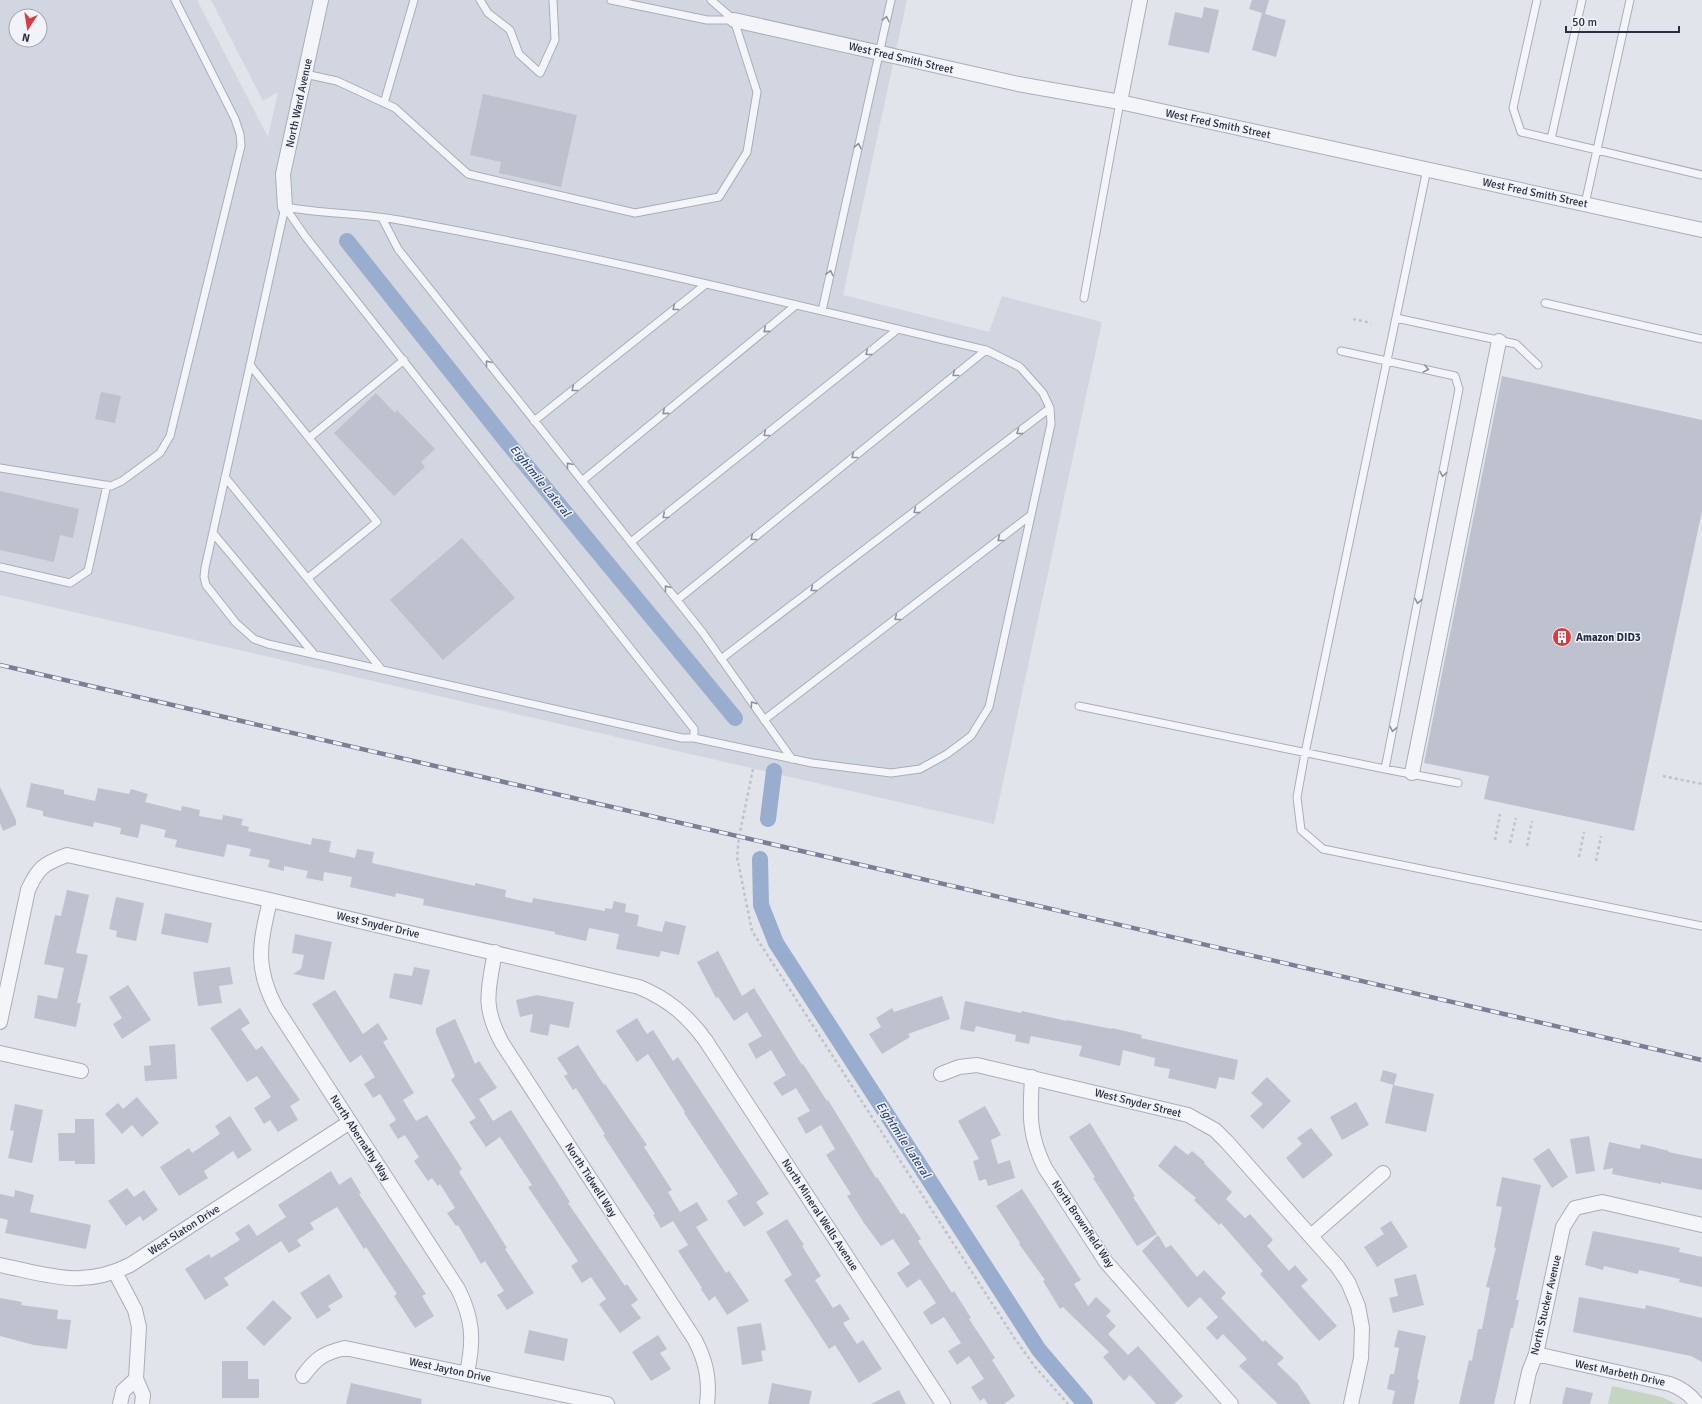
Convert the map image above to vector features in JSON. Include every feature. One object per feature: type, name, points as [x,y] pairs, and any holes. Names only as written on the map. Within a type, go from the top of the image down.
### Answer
[{"type":"street","name":"North Ward Avenue","points":[[285,206],[283,174],[321,0]]},
{"type":"street","points":[[1120,102],[1140,0]]},
{"type":"street","name":"West Fred Smith Street","points":[[734,20],[1018,84],[1120,102],[1702,230]]},
{"type":"street","points":[[1412,774],[1499,341]]},
{"type":"street","name":"West Snyder Drive","points":[[0,1022],[28,890],[35,874],[48,862],[67,855],[496,952],[639,987],[670,1003],[696,1026]]},
{"type":"street","name":"North Abernathy Way","points":[[270,900],[260,956],[262,974],[267,991],[276,1008],[458,1288],[466,1304],[472,1339],[467,1373]]},
{"type":"street","name":"North Tidwell Way","points":[[496,952],[488,992],[489,1010],[494,1027],[502,1042],[695,1340],[703,1355],[707,1373],[709,1390],[707,1404]]},
{"type":"street","name":"North Mineral Wells Avenue","points":[[696,1026],[943,1404]]},
{"type":"street","points":[[0,1053],[81,1071]]},
{"type":"street","name":"West Snyder Street","points":[[941,1074],[959,1067],[977,1065],[1188,1115],[1214,1130],[1227,1142],[1311,1236],[1337,1266],[1348,1282],[1358,1306],[1362,1328],[1361,1358],[1351,1404]]},
{"type":"street","name":"North Brownfield Way","points":[[1032,1077],[1030,1119],[1037,1152],[1045,1168],[1106,1262],[1231,1404]]},
{"type":"street","name":"West Slaton Drive","points":[[0,1265],[79,1279],[96,1278],[115,1272],[130,1265],[350,1122]]},
{"type":"street","points":[[1311,1236],[1383,1173]]},
{"type":"street","name":"North Stucker Avenue","points":[[1522,1404],[1529,1372],[1536,1354],[1563,1227],[1575,1208],[1602,1202],[1702,1225]]},
{"type":"street","points":[[115,1272],[135,1310],[139,1327],[136,1379],[143,1395],[142,1404]]},
{"type":"street","name":"West Jayton Drive","points":[[303,1376],[314,1362],[324,1355],[329,1352],[346,1348],[607,1404]]},
{"type":"street","name":"West Marbeth Drive","points":[[1536,1354],[1670,1384],[1692,1397],[1697,1404]]},
{"type":"street","points":[[120,1404],[123,1391],[136,1379]]},
{"type":"lane","points":[[0,468],[111,486],[122,481],[160,453],[170,436],[241,146],[240,134],[234,119],[175,0]]},
{"type":"lane","points":[[384,103],[414,0]]},
{"type":"lane","points":[[480,0],[488,13],[510,30],[519,54],[540,73],[555,40],[553,0]]},
{"type":"lane","points":[[611,0],[707,20],[734,20]]},
{"type":"lane","points":[[305,74],[337,81],[395,108],[468,174],[635,213],[719,197],[747,152],[757,92],[734,20],[711,0]]},
{"type":"lane","points":[[822,311],[878,53],[891,0]]},
{"type":"lane","points":[[1537,0],[1513,108],[1521,132],[1702,175]]},
{"type":"lane","points":[[1551,139],[1582,0]]},
{"type":"lane","points":[[1585,204],[1630,0]]},
{"type":"lane","points":[[1084,298],[1120,102]]},
{"type":"lane","points":[[1427,169],[1305,752],[1297,797],[1301,830],[1323,849],[1702,926]]},
{"type":"lane","points":[[285,206],[311,212],[397,219],[625,265],[986,350],[1020,367],[1043,393],[1050,408],[1051,424],[989,707],[971,736],[947,754],[920,769],[891,773],[812,763],[694,738],[682,738],[268,644],[254,638],[236,623],[206,585],[204,577],[285,206]]},
{"type":"lane","points":[[285,206],[305,236],[694,729],[694,738]]},
{"type":"lane","points":[[382,218],[398,249],[677,600],[792,759]]},
{"type":"lane","points":[[534,421],[706,284]]},
{"type":"lane","points":[[1545,303],[1702,339]]},
{"type":"lane","points":[[582,481],[796,305]]},
{"type":"lane","points":[[1396,318],[1516,344],[1538,365]]},
{"type":"lane","points":[[631,542],[898,329]]},
{"type":"lane","points":[[677,600],[986,350]]},
{"type":"lane","points":[[1341,352],[1455,376],[1459,389],[1385,769]]},
{"type":"lane","points":[[309,438],[404,360]]},
{"type":"lane","points":[[250,365],[377,522],[308,578]]},
{"type":"lane","points":[[721,659],[1050,408]]},
{"type":"lane","points":[[226,477],[382,670]]},
{"type":"lane","points":[[0,568],[70,583],[88,571],[107,486]]},
{"type":"lane","points":[[764,720],[1031,515]]},
{"type":"lane","points":[[213,533],[314,654]]},
{"type":"lane","points":[[1079,706],[1385,769],[1458,782]]},
{"type":"path","points":[[1353,319],[1371,323]]},
{"type":"path","points":[[753,769],[739,837],[737,858],[752,931],[1015,1339],[1036,1368],[1068,1404]]},
{"type":"path","points":[[1663,776],[1702,784]]},
{"type":"path","points":[[1495,840],[1500,814]]},
{"type":"path","points":[[1510,843],[1516,818]]},
{"type":"path","points":[[1527,846],[1532,821]]},
{"type":"path","points":[[1580,857],[1584,832]]},
{"type":"path","points":[[1596,861],[1601,836]]},
{"type":"shaded area","points":[[0,0],[197,0],[268,137],[278,92],[263,101],[211,0],[907,0],[843,295],[989,332],[1002,296],[1102,322],[994,824],[0,595]]},
{"type":"green space","points":[[1612,1386],[1662,1397],[1676,1404],[1608,1404]]},
{"type":"building","points":[[1252,0],[1269,0],[1265,14],[1286,20],[1276,57],[1252,50],[1262,13],[1249,9]]},
{"type":"building","points":[[1204,7],[1219,10],[1209,53],[1168,45],[1175,12],[1202,18]]},
{"type":"building","points":[[483,94],[577,115],[561,187],[499,173],[501,162],[470,155]]},
{"type":"building","name":"Amazon DID3","points":[[1502,376],[1702,420],[1702,511],[1634,831],[1484,799],[1489,776],[1424,763]]},
{"type":"building","points":[[101,392],[121,396],[115,423],[95,419]]},
{"type":"building","points":[[376,393],[395,413],[397,410],[435,449],[421,462],[425,467],[394,496],[334,433]]},
{"type":"building","points":[[0,491],[79,509],[73,538],[60,535],[54,562],[0,550]]},
{"type":"building","points":[[462,538],[515,598],[443,660],[390,600]]},
{"type":"building","points":[[31,783],[64,790],[64,794],[95,801],[98,788],[129,794],[131,789],[148,794],[145,802],[181,811],[182,806],[200,810],[199,816],[222,820],[223,815],[243,819],[241,825],[249,827],[248,831],[311,845],[312,838],[331,841],[329,852],[355,858],[357,849],[374,852],[372,863],[475,886],[475,883],[506,890],[505,897],[532,903],[533,898],[605,911],[605,908],[612,909],[614,901],[626,904],[625,912],[639,915],[637,926],[662,932],[665,921],[686,926],[679,955],[661,951],[659,957],[616,949],[619,934],[589,928],[586,941],[555,934],[555,932],[423,905],[424,899],[396,893],[395,897],[350,887],[352,877],[324,872],[323,881],[306,878],[308,871],[284,866],[284,871],[268,867],[270,860],[249,856],[251,849],[227,844],[224,857],[175,847],[177,840],[164,837],[166,830],[141,824],[138,838],[120,834],[121,828],[94,822],[93,827],[43,816],[43,811],[26,807]]},
{"type":"building","points":[[0,787],[16,820],[16,825],[3,831],[0,823]]},
{"type":"building","points":[[67,890],[89,895],[76,953],[88,955],[77,1003],[81,1003],[76,1027],[34,1018],[38,995],[57,999],[64,968],[44,964],[55,915],[61,916]]},
{"type":"building","points":[[116,897],[144,903],[136,941],[116,937],[117,931],[109,929]]},
{"type":"building","points":[[165,913],[212,923],[208,943],[161,934]]},
{"type":"building","points":[[295,934],[332,942],[324,980],[293,974],[301,969],[304,955],[292,953]]},
{"type":"building","points":[[718,951],[742,996],[754,988],[802,1065],[803,1064],[827,1101],[828,1100],[876,1178],[877,1177],[901,1214],[904,1213],[921,1239],[918,1241],[952,1293],[954,1291],[971,1318],[969,1319],[995,1358],[992,1360],[1015,1396],[1004,1404],[988,1404],[984,1398],[980,1401],[971,1387],[984,1379],[969,1356],[957,1365],[948,1351],[961,1343],[944,1317],[931,1325],[923,1312],[936,1303],[920,1279],[907,1288],[897,1273],[910,1264],[893,1239],[881,1246],[864,1223],[847,1196],[851,1194],[826,1155],[835,1149],[821,1125],[806,1134],[797,1118],[810,1111],[796,1088],[782,1096],[773,1083],[786,1075],[771,1050],[756,1059],[748,1044],[762,1036],[747,1012],[734,1021],[718,997],[716,998],[697,962]]},
{"type":"building","points":[[230,967],[233,984],[219,986],[222,1003],[198,1006],[193,972]]},
{"type":"building","points":[[414,967],[430,970],[422,1005],[389,998],[394,973],[412,976]]},
{"type":"building","points":[[128,985],[151,1020],[122,1039],[113,1024],[122,1018],[109,997]]},
{"type":"building","points":[[335,990],[363,1034],[378,1023],[388,1039],[383,1042],[414,1093],[403,1100],[416,1121],[427,1115],[462,1169],[459,1172],[507,1248],[505,1249],[534,1293],[507,1310],[497,1295],[504,1291],[485,1261],[481,1264],[458,1225],[456,1226],[447,1213],[455,1208],[440,1184],[438,1186],[432,1178],[428,1181],[414,1161],[419,1157],[405,1135],[398,1139],[389,1125],[396,1120],[380,1094],[373,1098],[364,1084],[375,1077],[361,1055],[350,1063],[312,1004]]},
{"type":"building","points":[[537,995],[574,1002],[569,1028],[550,1024],[548,1036],[530,1032],[533,1014],[520,1017],[516,1000]]},
{"type":"building","points":[[942,996],[950,1019],[908,1034],[910,1037],[882,1054],[869,1034],[881,1027],[876,1018],[892,1008],[894,1012]]},
{"type":"building","points":[[965,1001],[1021,1013],[1022,1011],[1067,1021],[1112,1028],[1142,1035],[1141,1038],[1238,1060],[1234,1080],[1219,1077],[1216,1089],[1168,1078],[1170,1069],[1154,1066],[1155,1058],[1123,1050],[1120,1066],[1079,1056],[1082,1046],[1031,1036],[1029,1044],[1015,1041],[1016,1035],[976,1026],[974,1032],[960,1029]]},
{"type":"building","points":[[240,1008],[250,1023],[241,1029],[256,1050],[262,1046],[300,1100],[290,1106],[298,1120],[278,1132],[270,1120],[264,1124],[254,1108],[271,1097],[257,1076],[247,1082],[210,1028]]},
{"type":"building","points":[[637,1018],[647,1034],[653,1030],[673,1061],[678,1057],[769,1194],[756,1202],[764,1214],[744,1227],[727,1201],[738,1194],[684,1113],[685,1112],[648,1054],[637,1062],[616,1031]]},
{"type":"building","points":[[455,1019],[475,1064],[479,1061],[497,1088],[479,1099],[493,1121],[511,1110],[570,1202],[568,1203],[625,1286],[627,1284],[638,1300],[631,1305],[641,1318],[620,1333],[599,1304],[606,1299],[591,1277],[582,1283],[571,1266],[578,1261],[528,1187],[532,1185],[500,1137],[486,1147],[469,1122],[476,1118],[451,1080],[455,1076],[436,1033],[436,1028]]},
{"type":"building","points":[[175,1044],[177,1079],[145,1081],[144,1066],[151,1065],[149,1046]]},
{"type":"building","points":[[578,1045],[604,1085],[605,1084],[647,1145],[644,1147],[672,1190],[668,1192],[680,1212],[697,1202],[708,1220],[696,1227],[726,1273],[729,1271],[749,1301],[727,1315],[715,1296],[709,1301],[678,1251],[688,1245],[673,1221],[661,1228],[653,1215],[655,1214],[603,1135],[605,1134],[576,1088],[573,1090],[564,1076],[568,1074],[557,1058]]},
{"type":"building","points":[[1383,1070],[1397,1074],[1394,1085],[1380,1081]]},
{"type":"building","points":[[1267,1077],[1291,1101],[1263,1129],[1250,1116],[1263,1104],[1251,1093]]},
{"type":"building","points":[[1393,1085],[1434,1094],[1426,1132],[1385,1123]]},
{"type":"building","points":[[137,1097],[159,1123],[142,1137],[132,1125],[122,1134],[105,1114],[118,1103],[123,1109]]},
{"type":"building","points":[[1356,1102],[1369,1125],[1342,1140],[1330,1117]]},
{"type":"building","points":[[15,1104],[43,1110],[32,1163],[8,1158],[14,1131],[10,1130]]},
{"type":"building","points":[[985,1106],[1001,1135],[991,1140],[998,1164],[1010,1160],[1015,1178],[988,1186],[986,1179],[979,1181],[973,1161],[979,1159],[958,1121]]},
{"type":"building","points":[[230,1116],[252,1150],[238,1159],[233,1151],[204,1171],[208,1178],[179,1196],[160,1167],[189,1148],[192,1153],[220,1134],[215,1126]]},
{"type":"building","points":[[75,1119],[94,1119],[95,1164],[75,1164],[75,1161],[59,1161],[58,1133],[75,1133]]},
{"type":"building","points":[[1090,1123],[1135,1196],[1133,1197],[1157,1234],[1137,1246],[1093,1178],[1095,1177],[1069,1137]]},
{"type":"building","points":[[1311,1128],[1333,1155],[1303,1179],[1286,1158],[1302,1144],[1297,1138]]},
{"type":"building","points":[[1589,1136],[1595,1171],[1576,1174],[1570,1139]]},
{"type":"building","points":[[1609,1142],[1640,1149],[1641,1144],[1669,1151],[1668,1152],[1702,1159],[1702,1190],[1661,1182],[1661,1184],[1612,1174],[1613,1168],[1603,1170]]},
{"type":"building","points":[[1175,1145],[1188,1155],[1192,1151],[1205,1162],[1204,1163],[1232,1192],[1226,1199],[1245,1218],[1250,1214],[1273,1240],[1267,1246],[1289,1271],[1295,1265],[1308,1280],[1301,1286],[1337,1326],[1319,1341],[1260,1274],[1263,1271],[1221,1223],[1219,1225],[1194,1200],[1196,1198],[1158,1166]]},
{"type":"building","points":[[1549,1148],[1568,1177],[1552,1188],[1533,1159]]},
{"type":"building","points":[[331,1171],[339,1185],[351,1177],[361,1193],[359,1194],[426,1294],[422,1296],[434,1316],[415,1328],[394,1296],[397,1294],[366,1247],[364,1249],[337,1207],[310,1223],[314,1229],[297,1240],[301,1246],[289,1253],[281,1241],[224,1278],[229,1285],[205,1300],[185,1269],[209,1254],[211,1258],[240,1240],[235,1233],[249,1224],[257,1236],[286,1217],[278,1205]]},
{"type":"building","points":[[1502,1177],[1541,1185],[1516,1300],[1519,1300],[1513,1328],[1511,1328],[1494,1404],[1459,1404],[1469,1360],[1472,1361],[1478,1329],[1482,1329],[1490,1288],[1486,1287],[1496,1248],[1494,1247],[1502,1207],[1496,1206]]},
{"type":"building","points":[[127,1188],[134,1197],[144,1190],[158,1210],[143,1221],[140,1216],[126,1226],[108,1201]]},
{"type":"building","points":[[1022,1189],[1081,1280],[1074,1284],[1088,1306],[1096,1297],[1111,1311],[1106,1316],[1116,1326],[1108,1334],[1128,1355],[1138,1346],[1183,1396],[1174,1404],[1156,1404],[1130,1375],[1124,1381],[1103,1357],[1109,1352],[1063,1307],[1060,1309],[1043,1281],[1045,1280],[1019,1244],[1020,1243],[996,1206]]},
{"type":"building","points":[[15,1190],[34,1195],[30,1212],[91,1225],[86,1249],[5,1233],[8,1220],[0,1218],[0,1194],[14,1197]]},
{"type":"building","points":[[787,1219],[804,1245],[802,1246],[821,1276],[815,1280],[833,1308],[840,1304],[850,1319],[843,1323],[857,1344],[863,1340],[882,1369],[859,1383],[835,1345],[829,1349],[784,1280],[792,1275],[766,1232]]},
{"type":"building","points":[[1391,1221],[1408,1247],[1377,1267],[1364,1247],[1384,1234],[1380,1228]]},
{"type":"building","points":[[1593,1231],[1680,1248],[1679,1252],[1702,1257],[1702,1287],[1679,1282],[1680,1279],[1639,1270],[1638,1274],[1604,1266],[1603,1270],[1585,1265]]},
{"type":"building","points":[[1158,1235],[1166,1248],[1171,1245],[1197,1277],[1204,1270],[1226,1293],[1221,1298],[1263,1342],[1265,1340],[1284,1358],[1277,1364],[1298,1384],[1311,1404],[1278,1404],[1239,1366],[1247,1359],[1223,1334],[1217,1340],[1206,1328],[1218,1317],[1200,1297],[1188,1308],[1142,1251]]},
{"type":"building","points":[[329,1274],[343,1297],[328,1306],[331,1310],[317,1319],[300,1293]]},
{"type":"building","points":[[1416,1274],[1424,1305],[1393,1313],[1389,1298],[1398,1296],[1394,1279]]},
{"type":"building","points":[[1579,1297],[1645,1309],[1646,1305],[1702,1318],[1702,1362],[1691,1356],[1573,1332]]},
{"type":"building","points":[[0,1298],[22,1302],[21,1305],[58,1310],[57,1319],[71,1320],[67,1349],[34,1345],[0,1336]]},
{"type":"building","points":[[273,1300],[292,1318],[264,1346],[246,1328]]},
{"type":"building","points":[[761,1323],[766,1350],[761,1351],[763,1361],[742,1365],[737,1327]]},
{"type":"building","points":[[529,1330],[568,1339],[564,1361],[524,1353]]},
{"type":"building","points":[[1398,1330],[1426,1336],[1417,1379],[1419,1380],[1414,1404],[1392,1404],[1395,1391],[1387,1389],[1390,1374],[1394,1374],[1399,1348],[1394,1347]]},
{"type":"building","points":[[658,1335],[667,1349],[660,1353],[671,1369],[651,1381],[632,1352]]},
{"type":"building","points":[[222,1361],[248,1361],[248,1379],[259,1379],[259,1398],[222,1398]]},
{"type":"building","points":[[351,1383],[422,1399],[421,1404],[346,1404]]},
{"type":"building","points":[[772,1383],[812,1391],[809,1404],[768,1404]]},
{"type":"building","points":[[1566,1387],[1593,1393],[1590,1404],[1562,1404]]},
{"type":"building","points":[[899,1390],[906,1404],[871,1404]]},
{"type":"waterway","name":"Eightmile Lateral","points":[[347,241],[507,442],[735,718]]},
{"type":"waterway","name":"Eightmile Lateral","points":[[768,819],[774,771]]},
{"type":"waterway","name":"Eightmile Lateral","points":[[760,859],[761,905],[776,943],[1039,1350],[1085,1404]]},
{"type":"railway","points":[[0,665],[1702,1060]]},
{"type":"place","name":"Amazon DID3","points":[[1562,637]]}]
